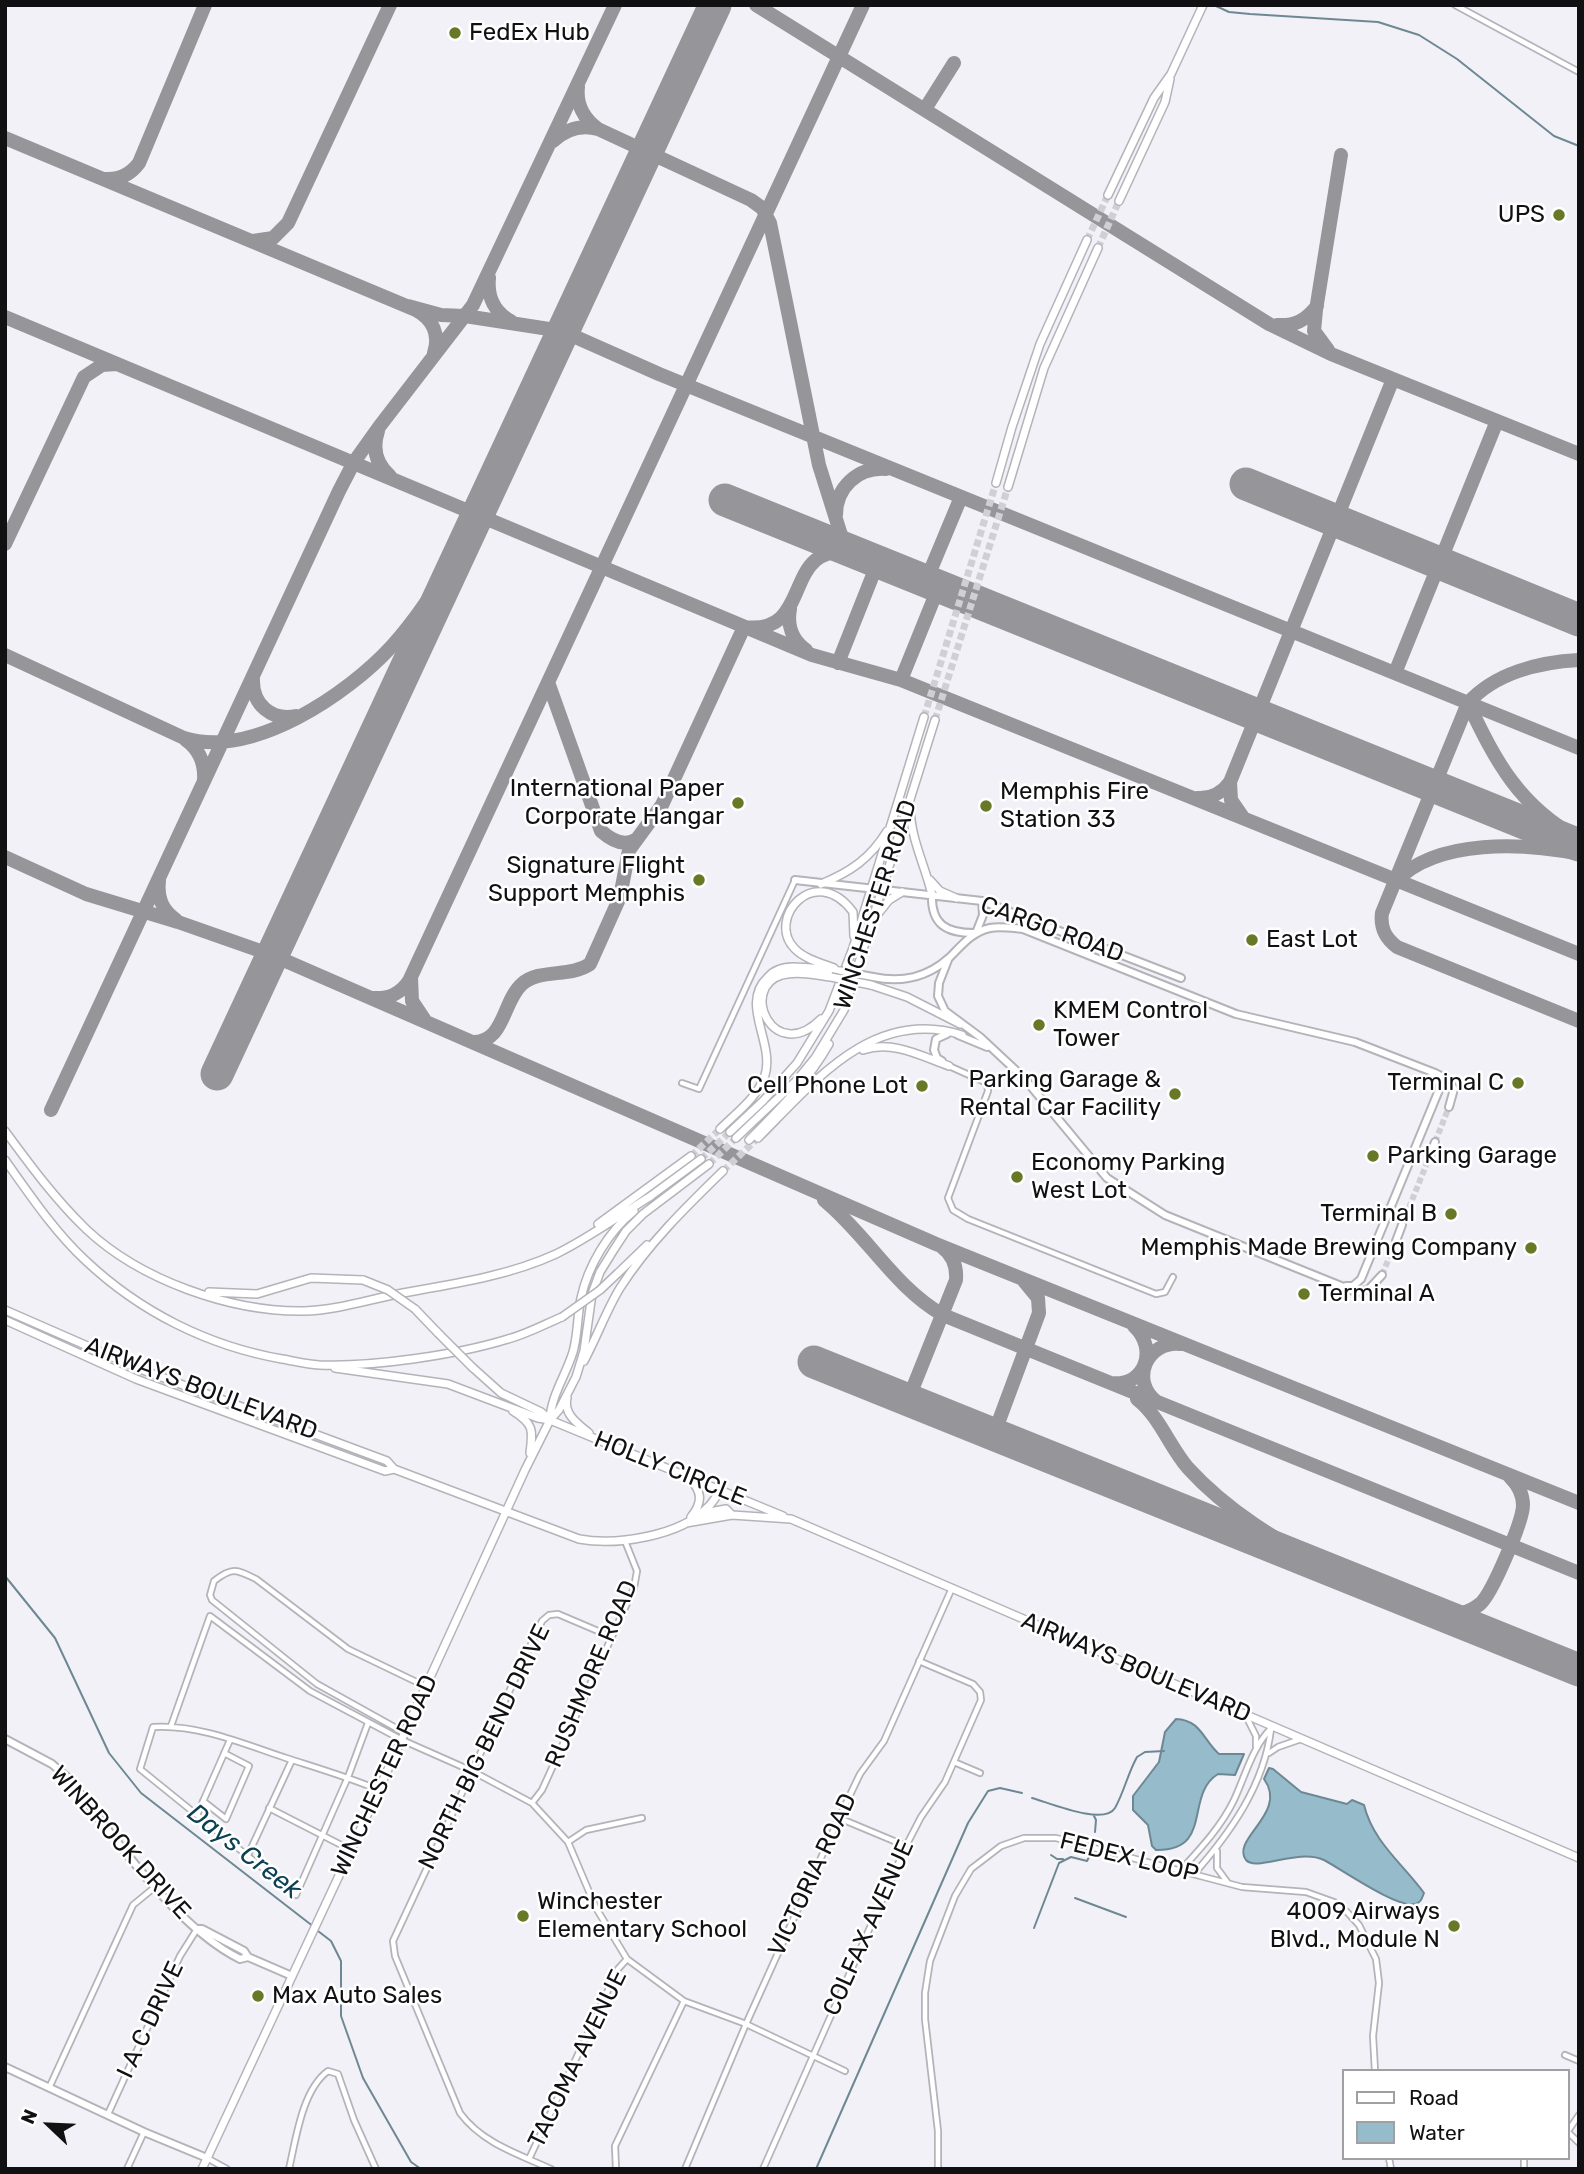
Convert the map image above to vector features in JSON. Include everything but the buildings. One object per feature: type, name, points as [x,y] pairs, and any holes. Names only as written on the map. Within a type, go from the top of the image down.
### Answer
[{"type":"main road","points":[[1108,195],[1154,98],[1171,74],[1203,5]]},
{"type":"main road","points":[[1119,201],[1165,102],[1171,74]]},
{"type":"main road","points":[[996,483],[1040,344],[1087,240]]},
{"type":"main road","points":[[1008,487],[1044,368],[1098,248]]},
{"type":"main road","name":"WINCHESTER ROAD","points":[[730,1132],[797,1063],[829,1011],[853,948],[925,717]]},
{"type":"main road","name":"WINCHESTER ROAD","points":[[737,1138],[797,1080],[815,1058],[844,1010],[935,720]]},
{"type":"main road","points":[[910,800],[914,842],[928,876],[935,918],[942,925],[960,933],[976,933],[995,928],[1023,929],[1236,1014],[1333,1035],[1367,1046],[1430,1071],[1451,1083],[1454,1096],[1449,1107]]},
{"type":"main road","points":[[821,884],[859,865],[875,849],[897,812]]},
{"type":"main road","points":[[928,876],[940,891],[956,898]]},
{"type":"main road","name":"CARGO ROAD","points":[[795,880],[982,901],[1181,978]]},
{"type":"main road","points":[[853,948],[853,912],[838,896],[811,892],[792,908],[787,932],[790,943],[805,956],[872,981],[960,1024]]},
{"type":"main road","points":[[872,921],[886,902],[902,892]]},
{"type":"main road","points":[[982,901],[983,915],[976,933],[951,956],[942,972],[938,996],[945,1011],[1026,1080],[1107,1178],[1166,1214],[1356,1292],[1368,1290],[1382,1275]]},
{"type":"main road","points":[[829,1011],[806,1031],[794,1035],[784,1034],[769,1023],[764,1014],[762,998],[771,982],[785,974],[872,981],[902,980],[915,978],[951,956]]},
{"type":"main road","points":[[720,1129],[749,1101],[765,1074],[766,1048],[756,1010],[756,998],[764,981],[771,973],[792,967],[841,971]]},
{"type":"main road","points":[[749,1140],[783,1106],[816,1066],[844,1010]]},
{"type":"main road","points":[[758,1138],[806,1090],[848,1054],[884,1036],[907,1029],[934,1028],[962,1035],[995,1051]]},
{"type":"main road","points":[[949,1066],[937,1058],[934,1050],[936,1039],[946,1034],[962,1035]]},
{"type":"main road","points":[[848,1054],[868,1048],[900,1048],[949,1066]]},
{"type":"main road","points":[[1341,1286],[1353,1286],[1362,1279],[1439,1090],[1437,1079],[1430,1071]]},
{"type":"main road","points":[[5,1131],[50,1191],[87,1230],[125,1258],[158,1278],[257,1308],[306,1311],[363,1304],[510,1270],[555,1254],[651,1196]]},
{"type":"main road","points":[[1429,1158],[1435,1142]]},
{"type":"main road","points":[[573,1244],[691,1156]]},
{"type":"main road","name":"WINCHESTER ROAD","points":[[550,1420],[550,1408],[574,1349],[580,1299],[591,1270],[607,1241],[617,1227],[651,1196],[701,1159]]},
{"type":"main road","points":[[5,1160],[50,1222],[84,1260],[135,1301],[172,1323],[222,1345],[257,1354],[448,1384],[538,1418],[550,1420]]},
{"type":"main road","name":"WINCHESTER ROAD","points":[[202,2169],[530,1461],[550,1420],[568,1395],[576,1377],[587,1332],[592,1294],[600,1272],[626,1231],[643,1214],[709,1164]]},
{"type":"main road","points":[[317,1365],[369,1363],[464,1350],[509,1339],[562,1317],[600,1290],[723,1171]]},
{"type":"main road","points":[[576,1377],[619,1289],[675,1218]]},
{"type":"main road","points":[[1396,1241],[1402,1225]]},
{"type":"main road","points":[[197,1292],[257,1293],[312,1278],[363,1280],[388,1290],[415,1309],[471,1367],[501,1393],[541,1412],[550,1420]]},
{"type":"main road","name":"AIRWAYS BOULEVARD","points":[[5,1311],[140,1369],[387,1461],[394,1469],[579,1539],[599,1543],[625,1541],[686,1523],[732,1515],[791,1519],[1579,1858]]},
{"type":"main road","name":"AIRWAYS BOULEVARD","points":[[5,1320],[136,1379],[385,1471],[394,1469]]},
{"type":"main road","points":[[5,1327],[23,1329]]},
{"type":"main road","points":[[568,1395],[565,1405],[569,1414],[577,1424],[598,1439]]},
{"type":"main road","points":[[488,1398],[528,1422],[532,1430],[530,1461]]},
{"type":"main road","name":"HOLLY CIRCLE","points":[[550,1420],[791,1519]]},
{"type":"main road","points":[[686,1523],[696,1511],[701,1495],[687,1475]]},
{"type":"main road","name":"AIRWAYS BOULEVARD","points":[[686,1523],[708,1508],[721,1490]]},
{"type":"main road","points":[[700,1514],[726,1509],[732,1515]]},
{"type":"main road","name":"WINBROOK DRIVE","points":[[5,1739],[52,1764],[67,1777],[155,1887],[208,1941],[240,1959],[248,1957],[292,1976]]},
{"type":"main road","points":[[5,2067],[144,2132],[207,2158]]},
{"type":"street","points":[[1455,5],[1579,72]]},
{"type":"street","points":[[682,1083],[699,1089],[795,880]]},
{"type":"street","points":[[949,1066],[987,1083],[988,1091],[948,1198],[953,1210],[968,1219],[1156,1294],[1165,1292],[1173,1277]]},
{"type":"street","name":"RUSHMORE ROAD","points":[[532,1803],[542,1790],[634,1588],[636,1571],[625,1541]]},
{"type":"street","points":[[427,1687],[348,1649],[256,1579],[240,1570],[230,1570],[214,1581],[210,1595],[212,1600],[317,1684],[404,1737],[532,1803],[568,1842],[596,1908],[627,1959],[684,2001],[746,2024],[845,2071]]},
{"type":"street","name":"VICTORIA ROAD","points":[[685,2169],[746,2024],[839,1818],[860,1774],[884,1741],[952,1587]]},
{"type":"street","name":"NORTH BIG BEND DRIVE","points":[[529,2159],[484,2138],[471,2128],[460,2113],[395,1956],[393,1941],[545,1617],[558,1614],[612,1637]]},
{"type":"street","points":[[171,1726],[210,1616],[310,1691],[368,1723],[404,1737]]},
{"type":"street","name":"COLFAX AVENUE","points":[[763,2169],[906,1846],[921,1817],[945,1782],[981,1700],[980,1692],[973,1684],[919,1661]]},
{"type":"street","points":[[1246,1716],[1255,1736],[1256,1747]]},
{"type":"street","points":[[368,1723],[348,1777],[296,1895],[140,1769],[153,1727],[171,1726],[230,1740],[348,1777],[379,1790]]},
{"type":"street","points":[[1180,1871],[1218,1826],[1235,1796],[1256,1747],[1272,1727]]},
{"type":"street","points":[[1194,1874],[1233,1826],[1247,1801],[1266,1757],[1272,1727]]},
{"type":"street","points":[[197,1815],[230,1740]]},
{"type":"street","points":[[1266,1757],[1278,1746],[1301,1740]]},
{"type":"street","points":[[203,1801],[226,1819],[249,1766],[224,1753]]},
{"type":"street","points":[[248,1855],[292,1760]]},
{"type":"street","points":[[954,1762],[980,1773]]},
{"type":"street","points":[[1235,1796],[1247,1801]]},
{"type":"street","points":[[270,1808],[351,1850]]},
{"type":"street","points":[[568,1842],[586,1830],[642,1818]]},
{"type":"street","points":[[839,1818],[906,1846]]},
{"type":"street","name":"FEDEX LOOP","points":[[938,2169],[938,2131],[925,2019],[925,1993],[934,1947],[960,1886],[971,1869],[1001,1846],[1024,1838],[1062,1839],[1229,1884],[1312,1893],[1340,1906],[1359,1925],[1374,1952],[1378,1968],[1373,2036],[1376,2069]]},
{"type":"street","points":[[1217,1848],[1217,1868],[1229,1884]]},
{"type":"street","points":[[49,2088],[133,1905],[155,1887]]},
{"type":"street","name":"I A C DRIVE","points":[[108,2114],[180,1956],[197,1929]]},
{"type":"street","name":"TACOMA AVENUE","points":[[529,2159],[618,1969],[627,1959]]},
{"type":"street","points":[[616,2169],[615,2146],[684,2001]]},
{"type":"street","points":[[1565,2055],[1579,2061]]},
{"type":"street","points":[[289,2169],[303,2111],[317,2081],[327,2071],[338,2074],[354,2120],[376,2169]]},
{"type":"street","points":[[127,2169],[144,2132]]},
{"type":"street","points":[[207,2158],[227,2169]]},
{"type":"street","points":[[529,2159],[551,2169]]},
{"type":"water","points":[[1176,1719],[1196,1727],[1219,1754],[1244,1754],[1235,1775],[1218,1774],[1208,1783],[1192,1832],[1185,1842],[1174,1848],[1156,1850],[1152,1846],[1148,1825],[1133,1810],[1133,1796],[1159,1762],[1165,1732]]},
{"type":"water","points":[[1269,1768],[1301,1792],[1347,1804],[1352,1800],[1364,1805],[1381,1841],[1424,1893],[1420,1901],[1407,1904],[1396,1900],[1314,1857],[1259,1863],[1246,1860],[1243,1852],[1246,1843],[1269,1803],[1270,1791],[1264,1779]]},
{"type":"waterway","points":[[1216,6],[1229,12],[1378,22],[1419,35],[1457,59],[1554,136],[1579,146]]},
{"type":"waterway","name":"Days Creek","points":[[5,1576],[55,1638],[109,1753],[141,1793],[314,1927]]},
{"type":"waterway","points":[[1032,1798],[1089,1814],[1109,1813],[1115,1808],[1137,1757],[1145,1752],[1164,1751]]},
{"type":"waterway","points":[[816,2169],[968,1823],[988,1791],[1000,1788],[1022,1793]]},
{"type":"waterway","points":[[1094,1816],[1095,1832]]},
{"type":"waterway","points":[[1051,1855],[1063,1859]]},
{"type":"waterway","points":[[1034,1928],[1059,1863],[1071,1857],[1087,1861],[1089,1857]]},
{"type":"waterway","points":[[1075,1898],[1126,1917]]},
{"type":"waterway","name":"Days Creek","points":[[318,1931],[331,1941],[341,1961],[341,2016],[363,2078],[411,2162],[421,2169]]},
{"type":"taxiway","points":[[105,179],[124,176],[139,163],[205,5]]},
{"type":"taxiway","points":[[253,241],[273,238],[288,223],[390,5]]},
{"type":"taxiway","points":[[51,1110],[339,491],[354,462],[379,427],[473,305],[615,5]]},
{"type":"taxiway","points":[[756,5],[1269,324],[1331,354],[1579,454]]},
{"type":"taxiway","points":[[373,998],[394,995],[409,981],[863,5]]},
{"type":"taxiway","points":[[925,109],[954,63]]},
{"type":"taxiway","points":[[578,87],[582,111],[598,129]]},
{"type":"taxiway","points":[[553,141],[574,129],[598,129],[751,200],[762,208],[770,223],[819,465],[842,538],[856,553]]},
{"type":"taxiway","points":[[5,138],[416,310],[427,318],[434,328],[434,353]]},
{"type":"taxiway","points":[[1328,350],[1314,331],[1341,155]]},
{"type":"taxiway","points":[[489,278],[489,292],[493,304],[512,322]]},
{"type":"taxiway","points":[[408,306],[441,315],[465,316],[562,331],[659,374],[1579,748]]},
{"type":"taxiway","points":[[1277,325],[1299,322],[1317,306]]},
{"type":"taxiway","points":[[5,317],[812,655],[901,680],[1579,954]]},
{"type":"taxiway","points":[[5,544],[84,377],[102,365],[117,364]]},
{"type":"taxiway","points":[[1230,782],[1393,379]]},
{"type":"taxiway","points":[[1395,673],[1497,421]]},
{"type":"taxiway","points":[[378,431],[376,456],[390,476]]},
{"type":"taxiway","points":[[836,515],[840,496],[850,481],[866,471],[886,469]]},
{"type":"taxiway","points":[[926,581],[961,497]]},
{"type":"taxiway","points":[[5,655],[184,738],[211,742],[239,739],[269,731],[297,718],[351,684],[373,665],[421,610],[463,544]]},
{"type":"taxiway","points":[[472,1042],[483,1041],[491,1036],[515,992],[529,979],[573,971],[590,964],[620,897],[629,850],[662,805],[744,627],[767,626],[781,617],[816,560],[832,553],[856,553]]},
{"type":"taxiway","points":[[838,663],[878,562]]},
{"type":"taxiway","points":[[901,680],[939,586]]},
{"type":"taxiway","points":[[790,609],[792,632],[797,642],[806,650]]},
{"type":"taxiway","points":[[1579,660],[1549,663],[1519,671],[1491,684],[1468,703],[1382,913],[1384,932],[1397,947],[1579,1021]]},
{"type":"taxiway","points":[[253,679],[256,696],[265,709],[279,716],[296,716]]},
{"type":"taxiway","points":[[548,682],[601,831],[621,842],[635,840]]},
{"type":"taxiway","points":[[1468,703],[1500,763],[1525,797],[1540,812],[1579,839]]},
{"type":"taxiway","points":[[186,740],[201,757],[204,780]]},
{"type":"taxiway","points":[[1197,798],[1215,794],[1230,782],[1231,800],[1242,816]]},
{"type":"taxiway","points":[[1396,881],[1414,867],[1435,857],[1483,847],[1508,846],[1579,854]]},
{"type":"taxiway","points":[[5,857],[86,894],[272,955],[936,1244],[1579,1503]]},
{"type":"taxiway","points":[[159,881],[162,903],[176,920]]},
{"type":"taxiway","points":[[411,977],[412,1001],[424,1019]]},
{"type":"taxiway","points":[[824,1200],[854,1229],[895,1276],[943,1315],[1579,1573]]},
{"type":"taxiway","points":[[908,1400],[956,1280],[954,1261],[942,1247]]},
{"type":"taxiway","points":[[994,1434],[1039,1313],[1038,1298],[1024,1281]]},
{"type":"taxiway","points":[[1111,1383],[1123,1383],[1133,1379],[1145,1364],[1145,1345],[1134,1326]]},
{"type":"taxiway","points":[[1157,1402],[1144,1384],[1146,1364],[1159,1348],[1169,1344],[1181,1344]]},
{"type":"taxiway","points":[[1137,1399],[1152,1414],[1188,1468],[1203,1484],[1236,1512],[1328,1569]]},
{"type":"taxiway","points":[[1440,1614],[1457,1614],[1471,1610],[1480,1604],[1492,1587],[1513,1541],[1522,1513],[1521,1493],[1510,1477]]},
{"type":"runway","points":[[217,1074],[715,5]]},
{"type":"runway","points":[[1246,484],[1579,620]]},
{"type":"runway","points":[[725,500],[1579,845]]},
{"type":"runway","points":[[814,1362],[1579,1670]]},
{"type":"tunnel","points":[[1087,240],[1108,195]]},
{"type":"tunnel","points":[[1098,248],[1119,201]]},
{"type":"tunnel","points":[[924,717],[996,483]]},
{"type":"tunnel","points":[[935,720],[1008,487]]},
{"type":"tunnel","points":[[1435,1142],[1449,1107]]},
{"type":"tunnel","points":[[691,1156],[720,1129]]},
{"type":"tunnel","points":[[701,1159],[730,1132]]},
{"type":"tunnel","points":[[709,1164],[736,1138]]},
{"type":"tunnel","points":[[723,1171],[758,1138]]},
{"type":"tunnel","points":[[1402,1225],[1429,1158]]},
{"type":"tunnel","points":[[1382,1275],[1396,1241]]},
{"type":"place","name":"FedEx Hub","points":[[455,33]]},
{"type":"place","name":"UPS","points":[[1559,215]]},
{"type":"place","name":"International Paper Corporate Hangar","points":[[738,803]]},
{"type":"place","name":"Memphis Fire Station 33","points":[[986,806]]},
{"type":"place","name":"Signature Flight Support Memphis","points":[[699,880]]},
{"type":"place","name":"East Lot","points":[[1252,940]]},
{"type":"place","name":"KMEM Control Tower","points":[[1039,1025]]},
{"type":"place","name":"Terminal C","points":[[1518,1083]]},
{"type":"place","name":"Cell Phone Lot","points":[[922,1086]]},
{"type":"place","name":"Parking Garage & Rental Car Facility","points":[[1175,1094]]},
{"type":"place","name":"Parking Garage","points":[[1373,1156]]},
{"type":"place","name":"Economy Parking West Lot","points":[[1017,1177]]},
{"type":"place","name":"Terminal B","points":[[1451,1214]]},
{"type":"place","name":"Memphis Made Brewing Company","points":[[1531,1248]]},
{"type":"place","name":"Terminal A","points":[[1304,1294]]},
{"type":"place","name":"Winchester Elementary School","points":[[523,1916]]},
{"type":"place","name":"4009 Airways Blvd., Module N","points":[[1454,1926]]},
{"type":"place","name":"Max Auto Sales","points":[[258,1996]]}]
